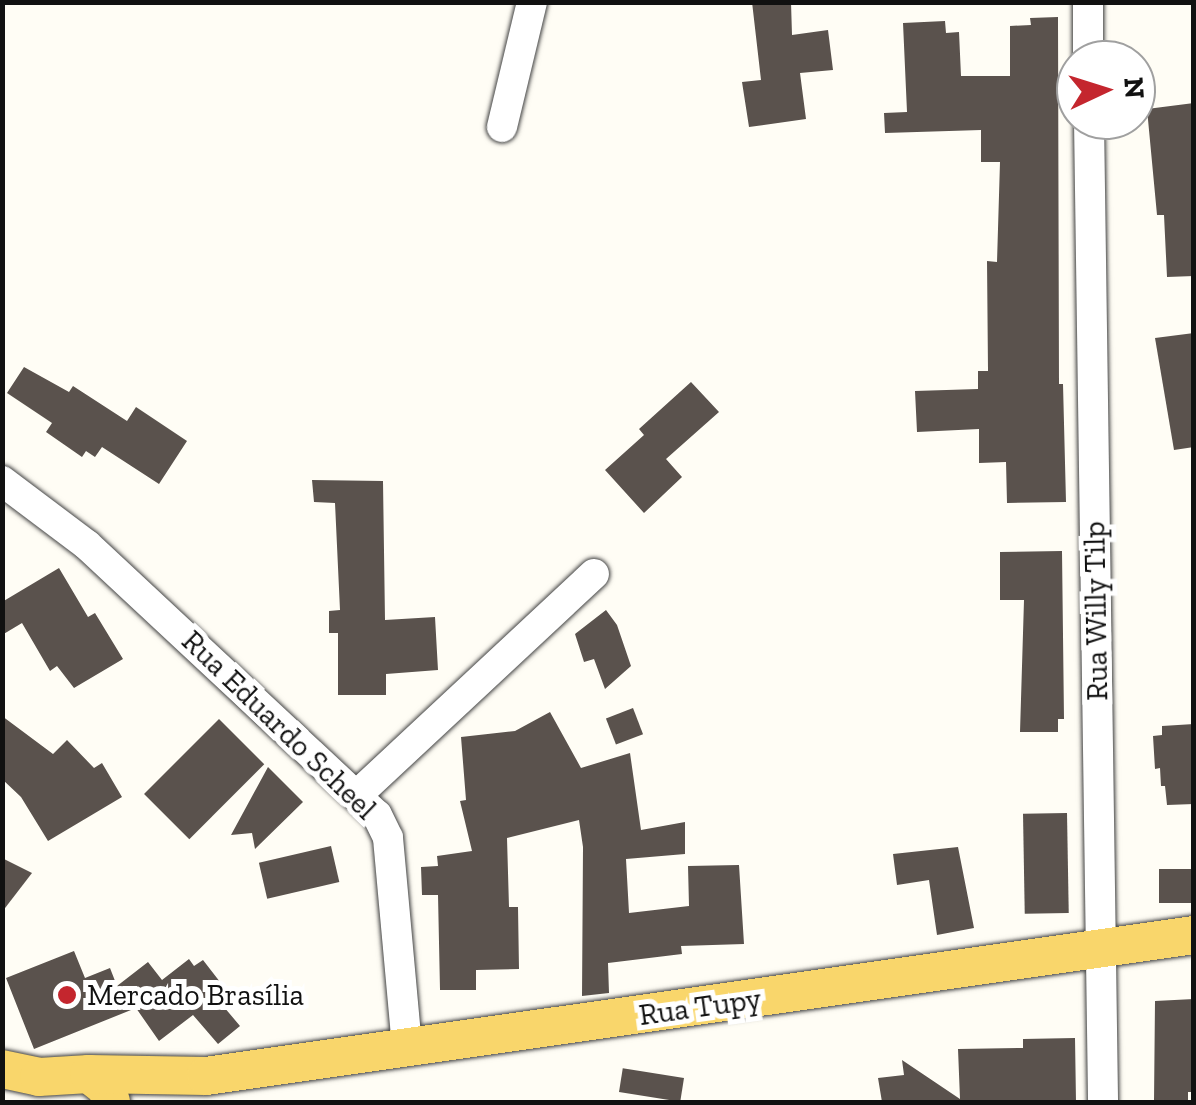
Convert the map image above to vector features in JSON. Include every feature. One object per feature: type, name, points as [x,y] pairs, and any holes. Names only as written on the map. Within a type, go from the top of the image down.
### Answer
[{"type":"main road","name":"Rua Tupy","points":[[38,1086],[206,1076],[1194,936]]},
{"type":"main road","name":"Rua Tupy","points":[[141,1102],[206,1076]]},
{"type":"street","points":[[502,127],[532,2]]},
{"type":"street","points":[[1088,2],[1088,40]]},
{"type":"street","name":"Rua Willy Tilp","points":[[1089,140],[1103,1102]]},
{"type":"street","name":"Rua Eduardo Scheel","points":[[2,480],[88,545],[377,816],[388,838],[407,1048]]},
{"type":"street","points":[[356,795],[594,574]]},
{"type":"building","points":[[752,2],[791,2],[792,35],[828,30],[833,70],[800,73],[806,119],[749,127],[742,82],[761,80]]},
{"type":"building","points":[[1058,17],[1059,384],[1063,384],[1066,502],[1007,503],[1006,462],[979,463],[979,429],[917,432],[915,391],[978,389],[978,371],[988,371],[987,261],[997,262],[1000,162],[981,162],[981,130],[885,133],[884,113],[907,112],[903,23],[945,21],[946,33],[959,32],[961,76],[1010,76],[1010,26],[1031,25],[1030,18]]},
{"type":"building","points":[[1194,103],[1194,276],[1167,277],[1164,215],[1157,215],[1150,140],[1156,140],[1156,108]]},
{"type":"building","points":[[1194,333],[1194,447],[1174,450],[1155,338]]},
{"type":"building","points":[[24,367],[69,392],[73,386],[127,421],[136,407],[187,441],[159,484],[102,447],[95,457],[86,451],[82,457],[46,432],[52,423],[7,393]]},
{"type":"building","points":[[691,382],[719,412],[666,459],[682,477],[644,513],[605,470],[644,435],[639,429]]},
{"type":"building","points":[[312,480],[383,481],[385,620],[435,617],[438,670],[386,674],[386,695],[338,695],[338,633],[329,633],[329,611],[340,610],[335,503],[314,502]]},
{"type":"building","points":[[1062,551],[1064,719],[1058,719],[1058,732],[1020,732],[1024,600],[1000,600],[1000,552]]},
{"type":"building","points":[[59,568],[88,617],[95,613],[123,659],[74,688],[57,666],[50,671],[22,623],[2,635],[2,602]]},
{"type":"building","points":[[606,610],[617,625],[631,666],[605,689],[594,659],[584,662],[575,634]]},
{"type":"building","points":[[633,708],[643,734],[616,745],[606,718]]},
{"type":"building","points":[[550,712],[581,768],[630,753],[641,830],[685,822],[685,854],[626,859],[629,913],[689,906],[688,866],[739,865],[744,944],[681,946],[682,954],[608,963],[609,993],[582,996],[583,847],[579,820],[507,838],[509,907],[518,907],[519,969],[476,970],[476,990],[440,990],[438,895],[422,895],[421,867],[438,866],[437,856],[472,851],[460,801],[466,800],[461,737],[515,731]]},
{"type":"building","points":[[2,716],[53,754],[67,740],[94,768],[102,763],[122,797],[48,841],[21,797],[2,779]]},
{"type":"building","points":[[219,719],[264,764],[189,839],[144,794]]},
{"type":"building","points":[[1194,724],[1194,804],[1167,805],[1160,768],[1155,769],[1153,736],[1162,735],[1162,726]]},
{"type":"building","points":[[268,767],[303,802],[255,849],[252,833],[231,835]]},
{"type":"building","points":[[1067,813],[1069,913],[1025,914],[1023,814]]},
{"type":"building","points":[[331,846],[339,882],[267,899],[259,863]]},
{"type":"building","points":[[958,847],[974,928],[937,935],[929,880],[897,885],[893,854]]},
{"type":"building","points":[[2,858],[32,873],[2,912]]},
{"type":"building","points":[[1159,869],[1194,869],[1194,903],[1159,903]]},
{"type":"building","points":[[74,951],[85,978],[110,968],[117,986],[148,962],[162,980],[189,959],[194,966],[203,960],[234,1000],[224,1007],[240,1026],[218,1044],[193,1015],[159,1041],[136,1008],[34,1049],[6,978]]},
{"type":"building","points":[[1194,999],[1194,1092],[1188,1092],[1188,1102],[1154,1102],[1155,1001]]},
{"type":"building","points":[[1075,1038],[1076,1102],[882,1102],[878,1078],[904,1075],[902,1060],[960,1099],[958,1049],[1023,1048],[1023,1039]]},
{"type":"building","points":[[623,1068],[684,1078],[680,1102],[619,1092]]},
{"type":"place","name":"Mercado Brasília","points":[[67,995]]}]
